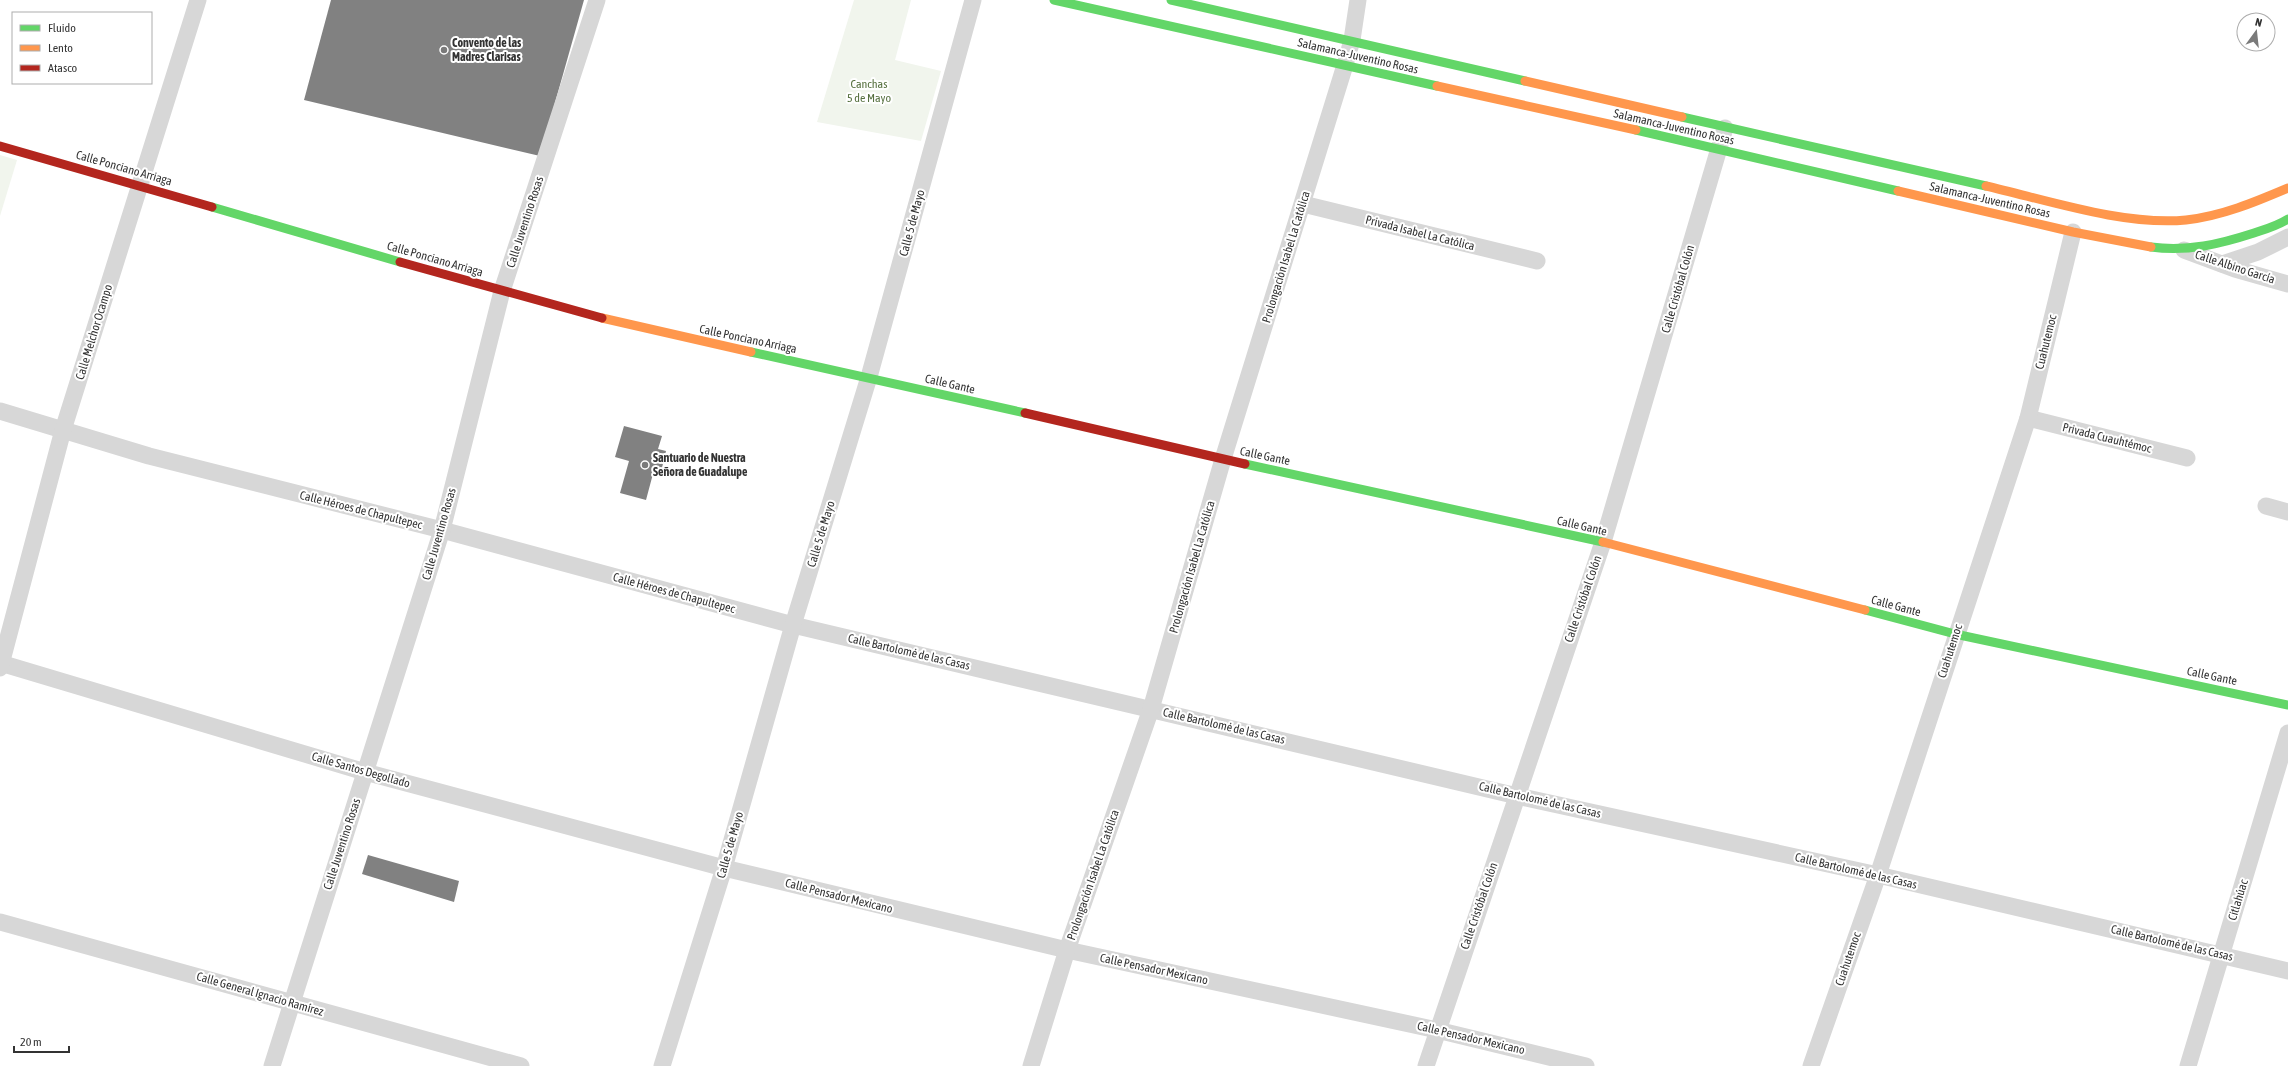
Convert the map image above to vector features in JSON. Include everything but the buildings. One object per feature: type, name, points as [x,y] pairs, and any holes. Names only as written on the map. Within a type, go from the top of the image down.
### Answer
[{"type":"street","name":"Calle Melchor Ocampo","points":[[0,665],[63,430],[198,0]]},
{"type":"street","name":"Calle Juventino Rosas","points":[[272,1066],[442,530],[502,291],[597,0]]},
{"type":"street","name":"Calle 5 de Mayo","points":[[662,1066],[724,868],[793,625],[869,377],[973,0]]},
{"type":"street","name":"Salamanca-Juventino Rosas","points":[[1054,0],[1719,150],[2073,232],[2129,243],[2182,249],[2205,246],[2286,229]]},
{"type":"street","name":"Salamanca-Juventino Rosas","points":[[1171,0],[1352,40],[1725,128],[2141,221],[2191,221],[2238,210],[2288,188]]},
{"type":"street","points":[[1352,40],[1358,0]]},
{"type":"street","name":"Prolongación Isabel La Católica","points":[[1031,1066],[1067,950],[1151,709],[1223,459],[1303,204],[1352,40]]},
{"type":"street","name":"Calle Cristóbal Colón","points":[[1426,1066],[1603,542],[1725,128]]},
{"type":"street","name":"Calle Ponciano Arriaga","points":[[0,146],[140,185],[502,291],[637,327],[869,377]]},
{"type":"street","name":"Privada Isabel La Católica","points":[[1303,204],[1537,261]]},
{"type":"street","points":[[2222,264],[2258,252],[2286,229]]},
{"type":"street","name":"Cuahutemoc","points":[[1811,1066],[1878,875],[1955,634],[2028,418],[2073,232]]},
{"type":"street","name":"Calle Albino García","points":[[2182,249],[2222,264],[2288,284]]},
{"type":"street","name":"Calle Gante","points":[[869,377],[1223,459],[1603,542],[1955,634],[2288,705]]},
{"type":"street","name":"Calle Héroes de Chapultepec","points":[[0,411],[149,456],[442,530],[793,625]]},
{"type":"street","name":"Privada Cuauhtémoc","points":[[2028,418],[2186,458]]},
{"type":"street","points":[[2266,506],[2288,512]]},
{"type":"street","name":"Calle Bartolomé de las Casas","points":[[793,625],[1516,796],[1878,875],[2222,954],[2288,971]]},
{"type":"street","name":"Calle Santos Degollado","points":[[0,665],[365,772],[724,868]]},
{"type":"street","name":"Citlahúac","points":[[2188,1066],[2288,733]]},
{"type":"street","name":"Calle Pensador Mexicano","points":[[724,868],[1067,950],[1437,1030],[1586,1066]]},
{"type":"street","name":"Calle General Ignacio Ramírez","points":[[0,922],[521,1066]]},
{"type":"green space","name":"Canchas 5 de Mayo","points":[[854,0],[911,0],[895,60],[941,71],[921,141],[817,122]]},
{"type":"green space","points":[[0,155],[17,160],[0,216]]},
{"type":"traffic: fast","points":[[1054,0],[1437,86]]},
{"type":"traffic: fast","points":[[1171,0],[1525,81]]},
{"type":"traffic: fast","points":[[1682,117],[1986,186]]},
{"type":"traffic: fast","points":[[1636,130],[1898,191]]},
{"type":"traffic: fast","points":[[212,207],[400,262]]},
{"type":"traffic: fast","points":[[2151,247],[2191,248],[2216,244],[2267,229],[2288,219]]},
{"type":"traffic: fast","points":[[751,352],[1025,413]]},
{"type":"traffic: fast","points":[[1245,464],[1603,542]]},
{"type":"traffic: fast","points":[[1865,610],[1955,634],[2288,705]]},
{"type":"traffic: slow","points":[[1525,81],[1682,117]]},
{"type":"traffic: slow","points":[[1437,86],[1636,130]]},
{"type":"traffic: slow","points":[[1986,186],[2112,216],[2162,221],[2186,220],[2225,212],[2288,188]]},
{"type":"traffic: slow","points":[[1898,191],[2073,232],[2151,247]]},
{"type":"traffic: slow","points":[[602,318],[751,352]]},
{"type":"traffic: slow","points":[[1603,542],[1865,610]]},
{"type":"traffic: jam","points":[[0,146],[212,207]]},
{"type":"traffic: jam","points":[[400,262],[602,318]]},
{"type":"traffic: jam","points":[[1025,413],[1245,464]]},
{"type":"place","name":"Convento de las Madres Clarisas","points":[[444,50]]},
{"type":"place","name":"Santuario de Nuestra Señora de Guadalupe","points":[[645,465]]}]
